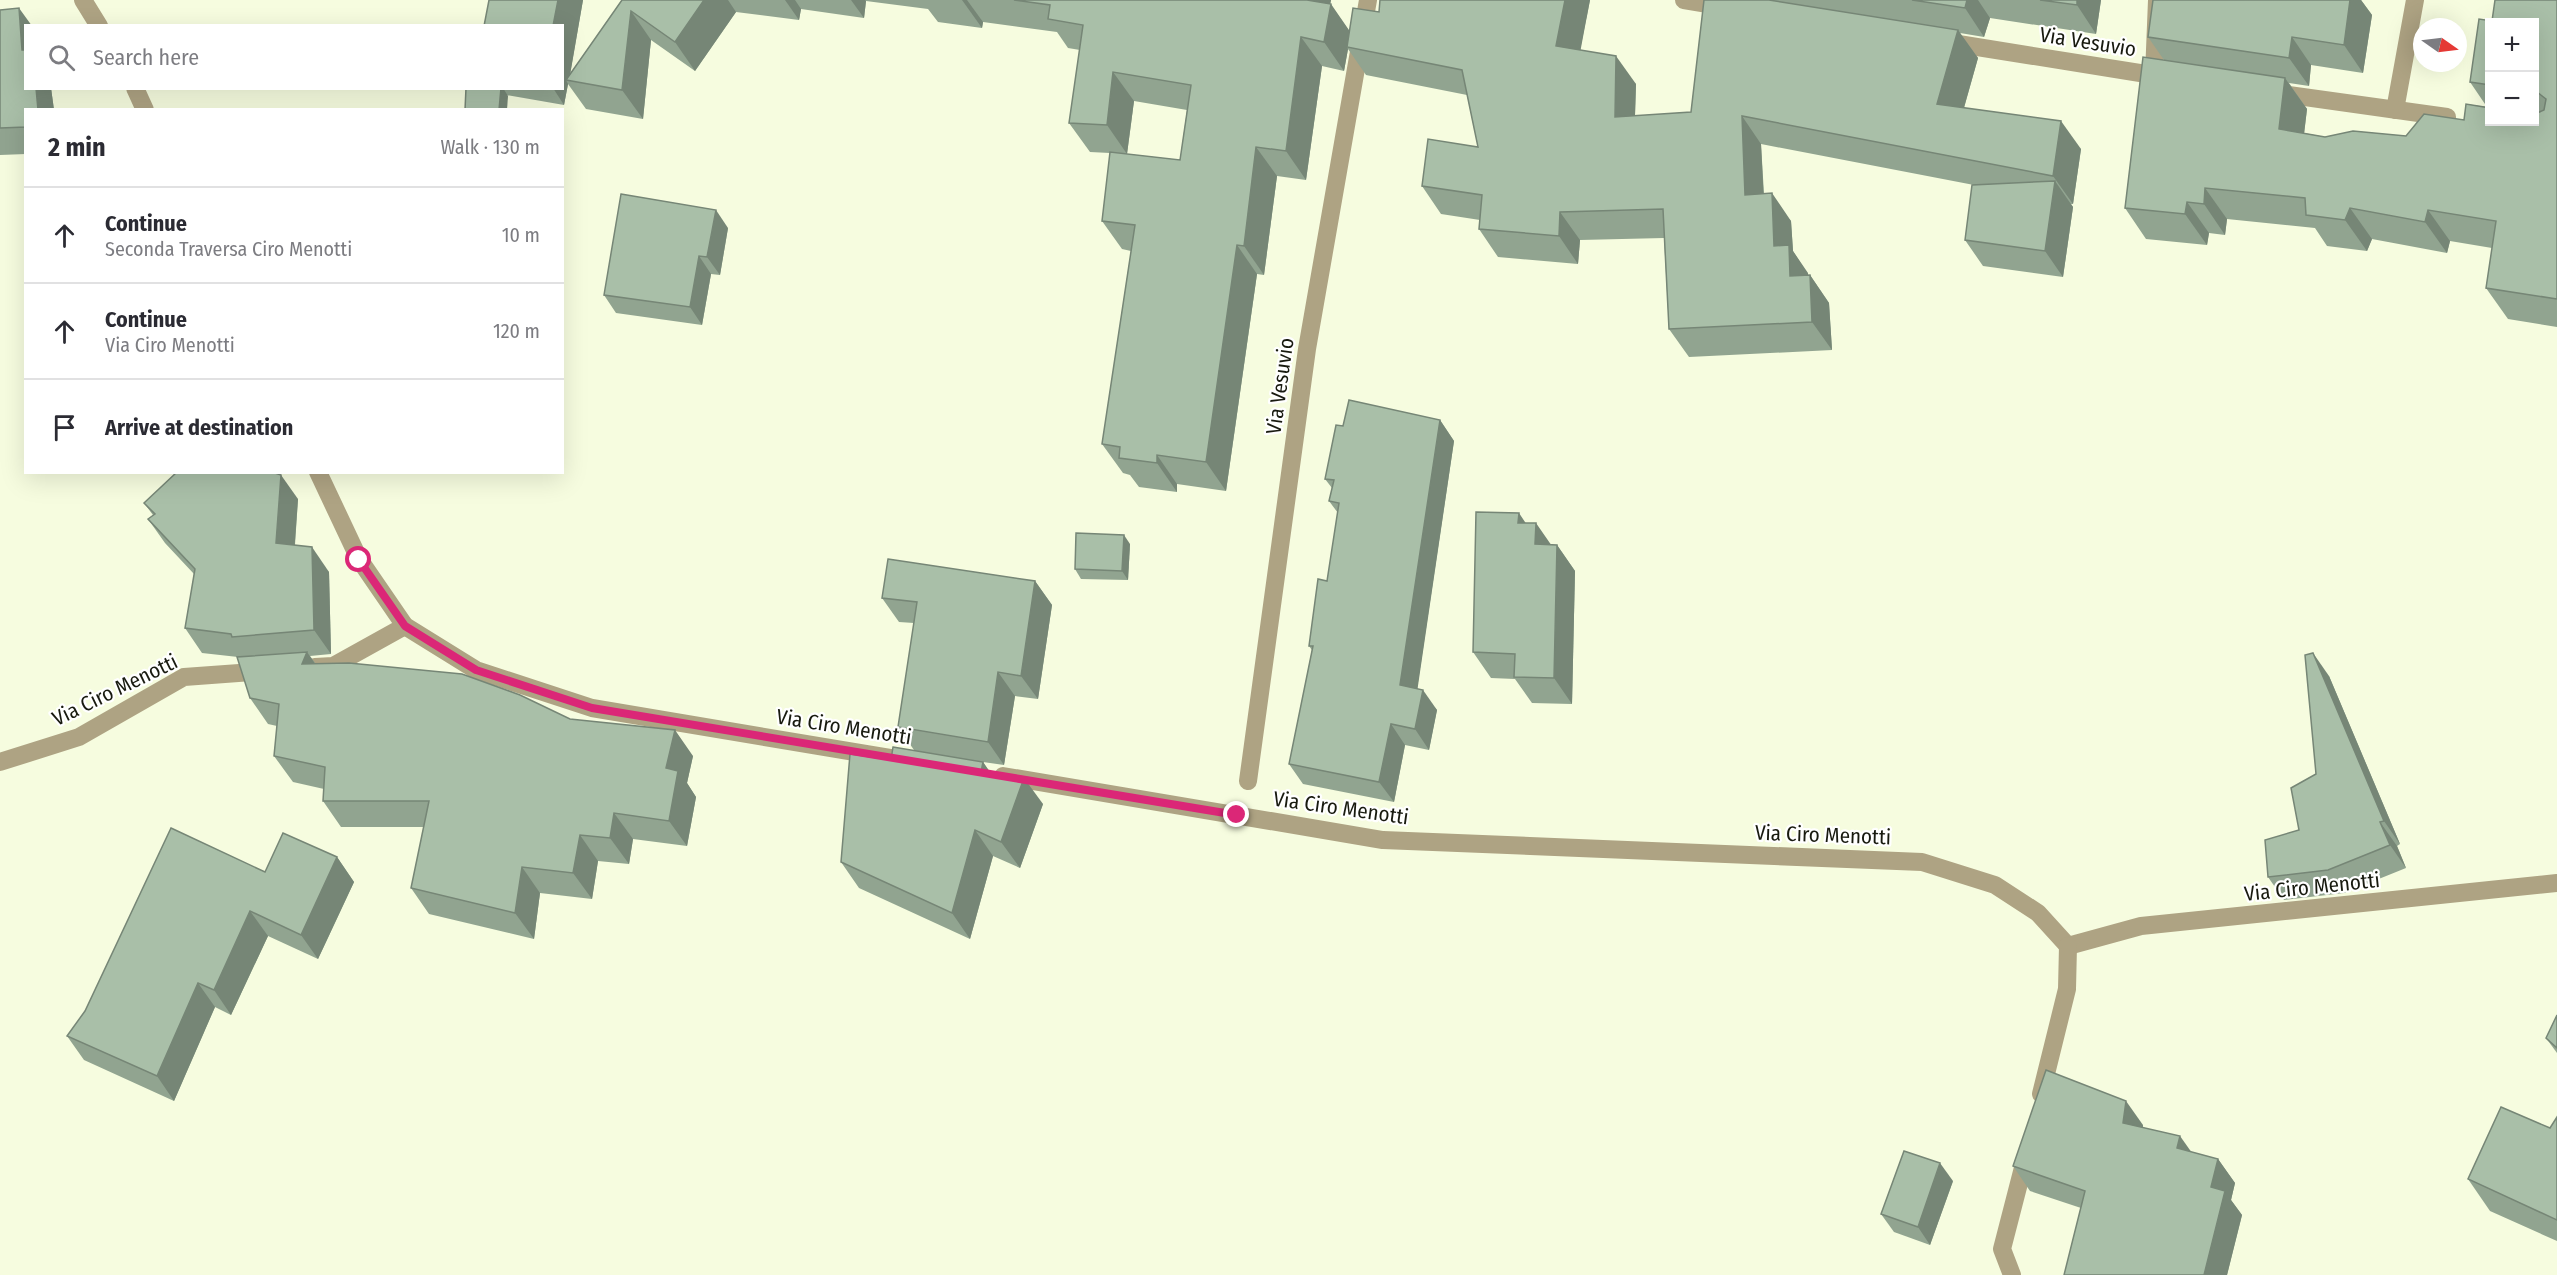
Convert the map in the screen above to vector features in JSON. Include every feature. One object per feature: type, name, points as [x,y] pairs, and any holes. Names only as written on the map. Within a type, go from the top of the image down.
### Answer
[{"type":"street","points":[[83,0],[98,24]]},
{"type":"street","name":"Via Vesuvio","points":[[1248,781],[1307,349],[1368,0]]},
{"type":"street","points":[[1684,0],[1743,9]]},
{"type":"street","points":[[2154,75],[2157,0]]},
{"type":"street","points":[[2395,110],[2415,0]]},
{"type":"street","name":"Via Vesuvio","points":[[1931,39],[2177,78]]},
{"type":"street","points":[[136,90],[144,108]]},
{"type":"street","points":[[2258,90],[2464,120]]},
{"type":"street","points":[[319,474],[359,560],[405,626]]},
{"type":"street","name":"Via Ciro Menotti","points":[[0,762],[79,737],[184,677],[333,666],[405,626],[476,670],[592,708],[932,765]]},
{"type":"street","name":"Via Ciro Menotti","points":[[990,774],[1383,840],[1922,862],[1995,885],[2038,913],[2068,946],[2141,926],[2557,883]]},
{"type":"street","points":[[2036,1113],[2067,989],[2068,946]]},
{"type":"street","points":[[2012,1275],[2002,1249],[2031,1136]]},
{"type":"building","points":[[489,0],[558,0],[553,24],[484,24]]},
{"type":"building","points":[[622,0],[704,0],[675,42],[631,11],[622,90],[566,80]]},
{"type":"building","points":[[1014,0],[1307,0],[1331,4],[1324,42],[1301,37],[1286,151],[1256,147],[1244,246],[1237,245],[1206,462],[1157,455],[1157,463],[1119,458],[1120,447],[1102,444],[1135,225],[1102,221],[1110,152],[1180,160],[1191,85],[1113,72],[1107,125],[1069,123],[1083,25],[1048,19],[1050,5]]},
{"type":"building","points":[[1380,0],[1565,0],[1556,46],[1616,56],[1615,117],[1691,112],[1704,0],[1769,0],[1958,30],[1937,104],[2061,121],[2053,176],[1742,116],[1745,195],[1772,193],[1774,246],[1789,245],[1790,276],[1810,275],[1812,322],[1669,329],[1663,209],[1560,212],[1559,236],[1479,229],[1482,195],[1422,186],[1428,139],[1478,147],[1462,70],[1347,47],[1353,8],[1379,12]]},
{"type":"building","points":[[1912,0],[1967,0],[1965,8]]},
{"type":"building","points":[[2040,0],[2077,0],[2077,5]]},
{"type":"building","points":[[2153,0],[2350,0],[2344,45],[2292,37],[2289,58],[2148,37]]},
{"type":"building","points":[[2495,0],[2557,0],[2557,299],[2486,288],[2496,221],[2428,210],[2425,222],[2350,208],[2345,220],[2306,215],[2305,198],[2205,188],[2204,204],[2187,202],[2185,214],[2125,208],[2143,57],[2285,78],[2279,129],[2325,137],[2353,131],[2406,136],[2424,114],[2464,120],[2466,104],[2485,107],[2485,126],[2539,126],[2539,112],[2544,110],[2546,99],[2539,94],[2539,18],[2492,18]]},
{"type":"building","points":[[19,8],[22,50],[24,50],[24,90],[36,90],[38,108],[24,108],[24,127],[0,128],[0,10]]},
{"type":"building","points":[[2479,19],[2485,20],[2485,84],[2470,82]]},
{"type":"building","points":[[466,90],[501,90],[499,108],[465,108]]},
{"type":"building","points":[[2055,181],[2045,251],[1965,240],[1972,185]]},
{"type":"building","points":[[621,194],[716,210],[707,257],[699,256],[690,307],[604,295]]},
{"type":"building","points":[[1349,400],[1440,420],[1400,685],[1423,690],[1415,729],[1391,724],[1379,782],[1289,764],[1313,646],[1309,646],[1318,579],[1327,581],[1339,503],[1329,501],[1334,480],[1325,479],[1336,425],[1343,426]]},
{"type":"building","points":[[175,474],[281,475],[276,543],[312,547],[314,630],[232,637],[231,634],[185,628],[195,569],[148,519],[155,514],[144,503]]},
{"type":"building","points":[[1476,512],[1519,513],[1518,523],[1536,523],[1535,544],[1557,545],[1554,678],[1514,677],[1515,654],[1473,652]]},
{"type":"building","points":[[1076,533],[1124,535],[1122,571],[1075,569]]},
{"type":"building","points":[[888,559],[1035,581],[1021,676],[998,672],[988,742],[898,727],[917,602],[882,598]]},
{"type":"building","points":[[307,652],[302,664],[349,663],[462,674],[520,695],[570,719],[675,730],[666,768],[678,771],[669,821],[614,813],[610,838],[580,835],[573,873],[522,867],[515,913],[411,888],[429,801],[323,801],[325,767],[274,756],[279,704],[250,698],[237,657]]},
{"type":"building","points":[[2313,653],[2384,821],[2380,822],[2390,845],[2328,870],[2268,877],[2265,840],[2299,830],[2291,788],[2316,774],[2305,655]]},
{"type":"building","points":[[893,747],[983,762],[981,772],[1024,778],[1001,842],[975,830],[952,913],[841,862],[850,754],[891,760]]},
{"type":"building","points":[[171,828],[265,872],[283,833],[337,857],[301,935],[250,911],[214,990],[198,983],[157,1076],[67,1036],[85,1011]]},
{"type":"building","points":[[2557,1015],[2557,1048],[2546,1038]]},
{"type":"building","points":[[2046,1070],[2126,1101],[2123,1123],[2180,1136],[2177,1148],[2218,1159],[2211,1187],[2225,1191],[2204,1275],[2064,1275],[2085,1191],[2013,1166]]},
{"type":"building","points":[[2501,1107],[2550,1128],[2557,1117],[2557,1220],[2468,1179]]},
{"type":"building","points":[[1904,1151],[1940,1163],[1918,1227],[1881,1214]]},
{"type":"route","points":[[359,560],[405,626],[476,670],[592,708],[1237,815]]}]
